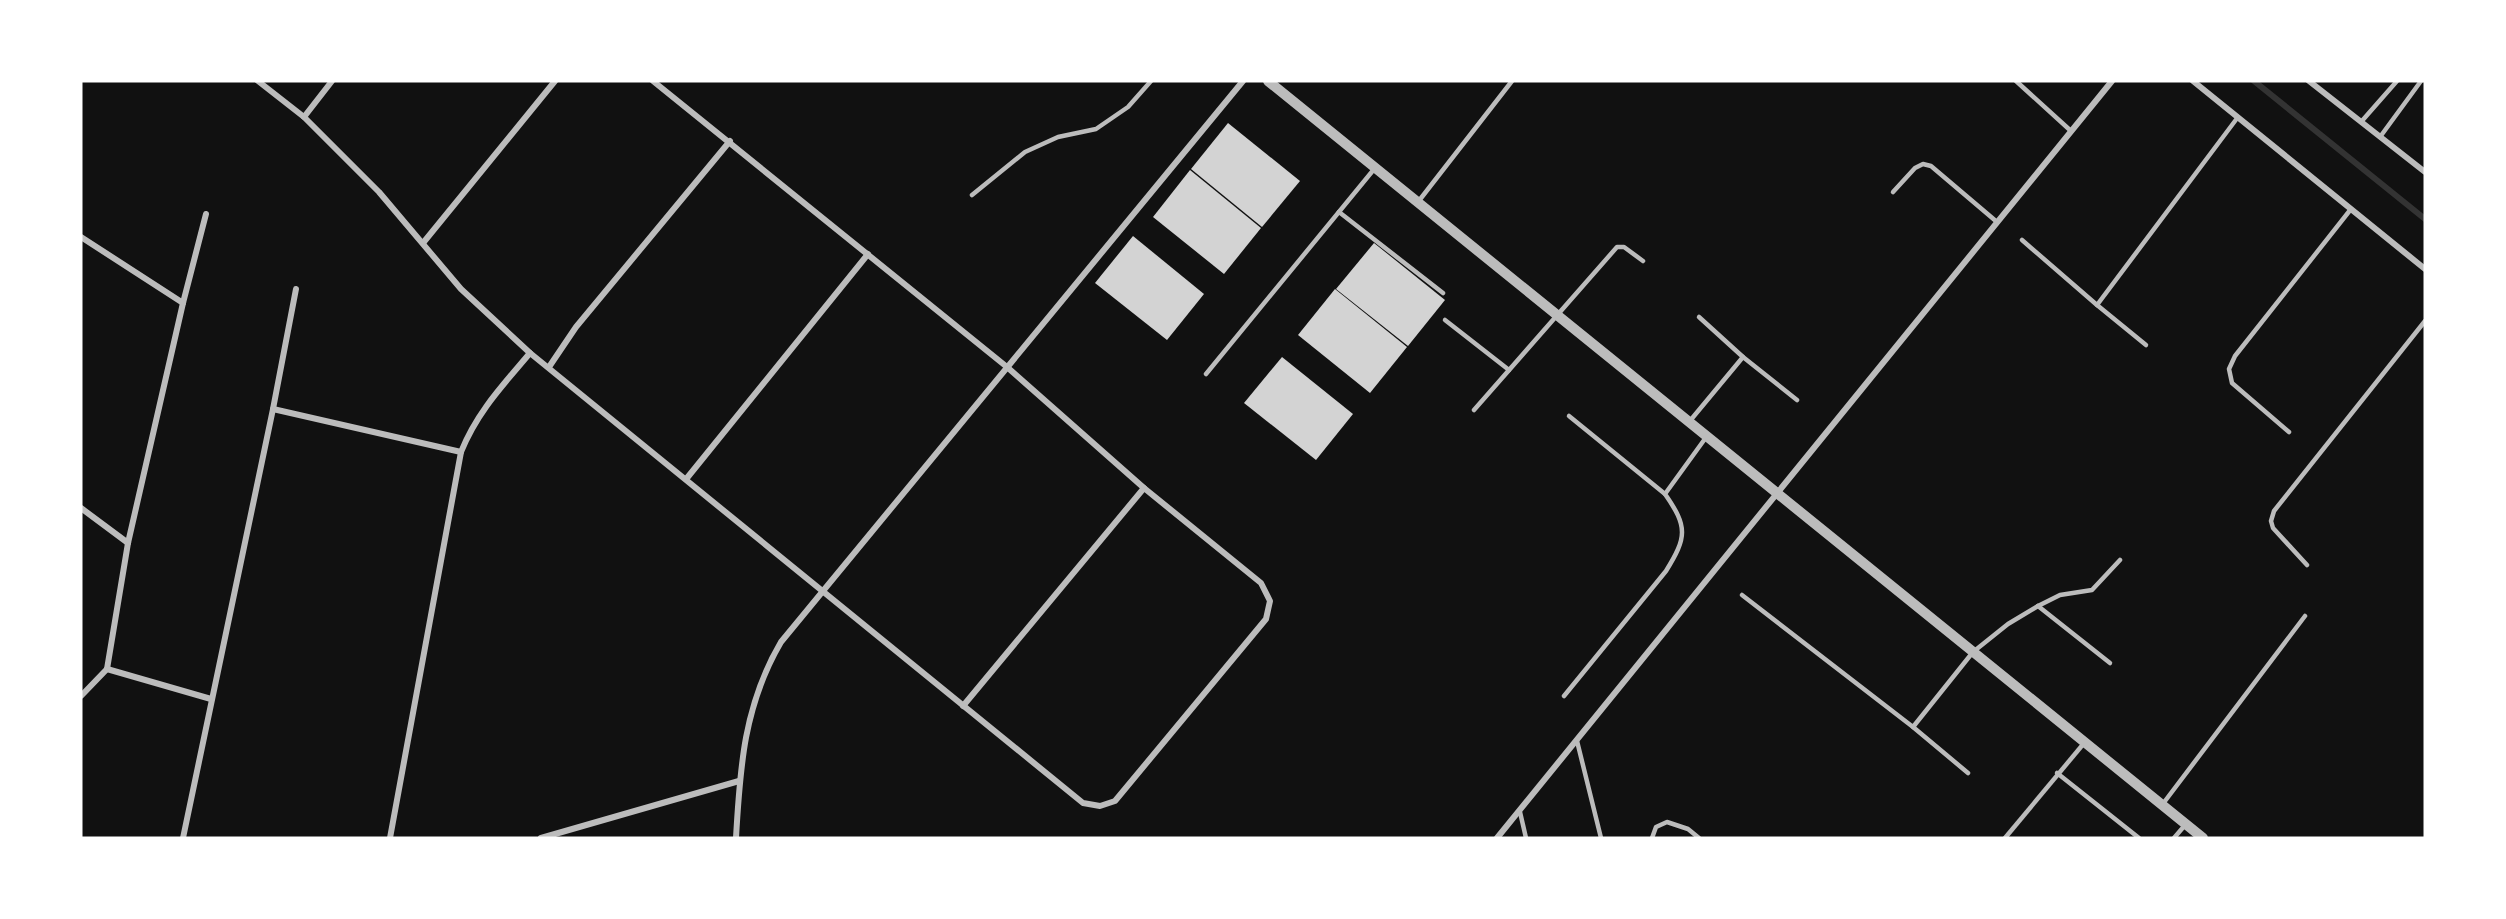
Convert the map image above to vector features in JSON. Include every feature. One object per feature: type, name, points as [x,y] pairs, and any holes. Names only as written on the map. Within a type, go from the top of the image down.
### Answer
[{"type":"street","points":[[258,81],[304,117],[379,192],[461,288],[530,353],[687,478],[1083,803],[1100,806],[1115,801],[1266,619],[1270,601],[1262,583],[1144,488],[1007,368],[730,141],[653,81]]},
{"type":"street","points":[[304,117],[332,81]]},
{"type":"street","points":[[423,243],[555,81]]},
{"type":"street","points":[[736,838],[739,781],[749,716],[763,674],[781,642],[822,590],[927,468],[1243,81]]},
{"type":"street","points":[[1268,81],[2203,838]]},
{"type":"street","points":[[1497,838],[2112,81]]},
{"type":"street","points":[[2193,81],[2425,269]]},
{"type":"street","points":[[2309,81],[2425,172]]},
{"type":"street","points":[[549,367],[576,327],[730,141]]},
{"type":"street","points":[[81,696],[107,669],[128,543],[183,303],[206,214]]},
{"type":"street","points":[[81,237],[183,303]]},
{"type":"street","points":[[687,478],[868,254]]},
{"type":"street","points":[[183,838],[296,289]]},
{"type":"street","points":[[390,838],[461,452],[476,419],[487,403],[530,353]]},
{"type":"street","points":[[273,409],[461,452]]},
{"type":"street","points":[[963,706],[1144,488]]},
{"type":"street","points":[[81,508],[128,543]]},
{"type":"street","points":[[107,669],[211,699]]},
{"type":"street","points":[[541,838],[739,781]]},
{"type":"lane","points":[[972,195],[1025,152],[1058,137],[1096,129],[1128,107],[1151,81]]},
{"type":"lane","points":[[1418,202],[1512,81]]},
{"type":"lane","points":[[2016,81],[2071,131]]},
{"type":"lane","points":[[2361,122],[2397,81]]},
{"type":"lane","points":[[2380,137],[2421,81]]},
{"type":"lane","points":[[2097,305],[2238,117]]},
{"type":"lane","points":[[1893,192],[1915,168],[1923,164],[1931,166],[1997,222]]},
{"type":"lane","points":[[1206,374],[1376,168]]},
{"type":"lane","points":[[2289,432],[2232,383],[2229,369],[2235,356],[2351,209]]},
{"type":"lane","points":[[1339,212],[1443,293]]},
{"type":"lane","points":[[2022,240],[2146,345]]},
{"type":"lane","points":[[1474,410],[1617,247],[1624,248],[1642,261]]},
{"type":"lane","points":[[1699,317],[1743,357],[1797,400]]},
{"type":"lane","points":[[1445,320],[1509,370]]},
{"type":"lane","points":[[2307,565],[2273,528],[2271,521],[2274,511],[2425,321]]},
{"type":"lane","points":[[1689,422],[1743,357]]},
{"type":"lane","points":[[1564,696],[1666,572],[1677,554],[1683,537],[1681,516],[1665,494],[1569,416]]},
{"type":"lane","points":[[1665,494],[1707,436]]},
{"type":"lane","points":[[1914,727],[1973,652],[2008,624],[2038,606],[2060,595],[2092,590],[2120,560]]},
{"type":"lane","points":[[1742,595],[1914,727],[1968,772]]},
{"type":"lane","points":[[2038,606],[2110,663]]},
{"type":"lane","points":[[2162,805],[2305,616]]},
{"type":"lane","points":[[1577,741],[1601,838]]},
{"type":"lane","points":[[2004,838],[2085,742]]},
{"type":"lane","points":[[2057,773],[2139,838]]},
{"type":"lane","points":[[1520,812],[1526,838]]},
{"type":"lane","points":[[1652,838],[1656,827],[1667,822],[1688,829],[1699,838]]},
{"type":"lane","points":[[2174,838],[2186,824]]},
{"type":"building","points":[[1228,123],[1300,181],[1262,227],[1191,169]]},
{"type":"building","points":[[1190,170],[1261,228],[1224,274],[1153,217]]},
{"type":"building","points":[[1133,236],[1204,294],[1167,340],[1095,283]]},
{"type":"building","points":[[1374,243],[1445,300],[1408,346],[1336,289]]},
{"type":"building","points":[[1335,289],[1407,347],[1370,393],[1298,335]]},
{"type":"building","points":[[1282,357],[1353,414],[1316,460],[1244,403]]},
{"type":"waterway","points":[[2254,81],[2425,219]]}]
